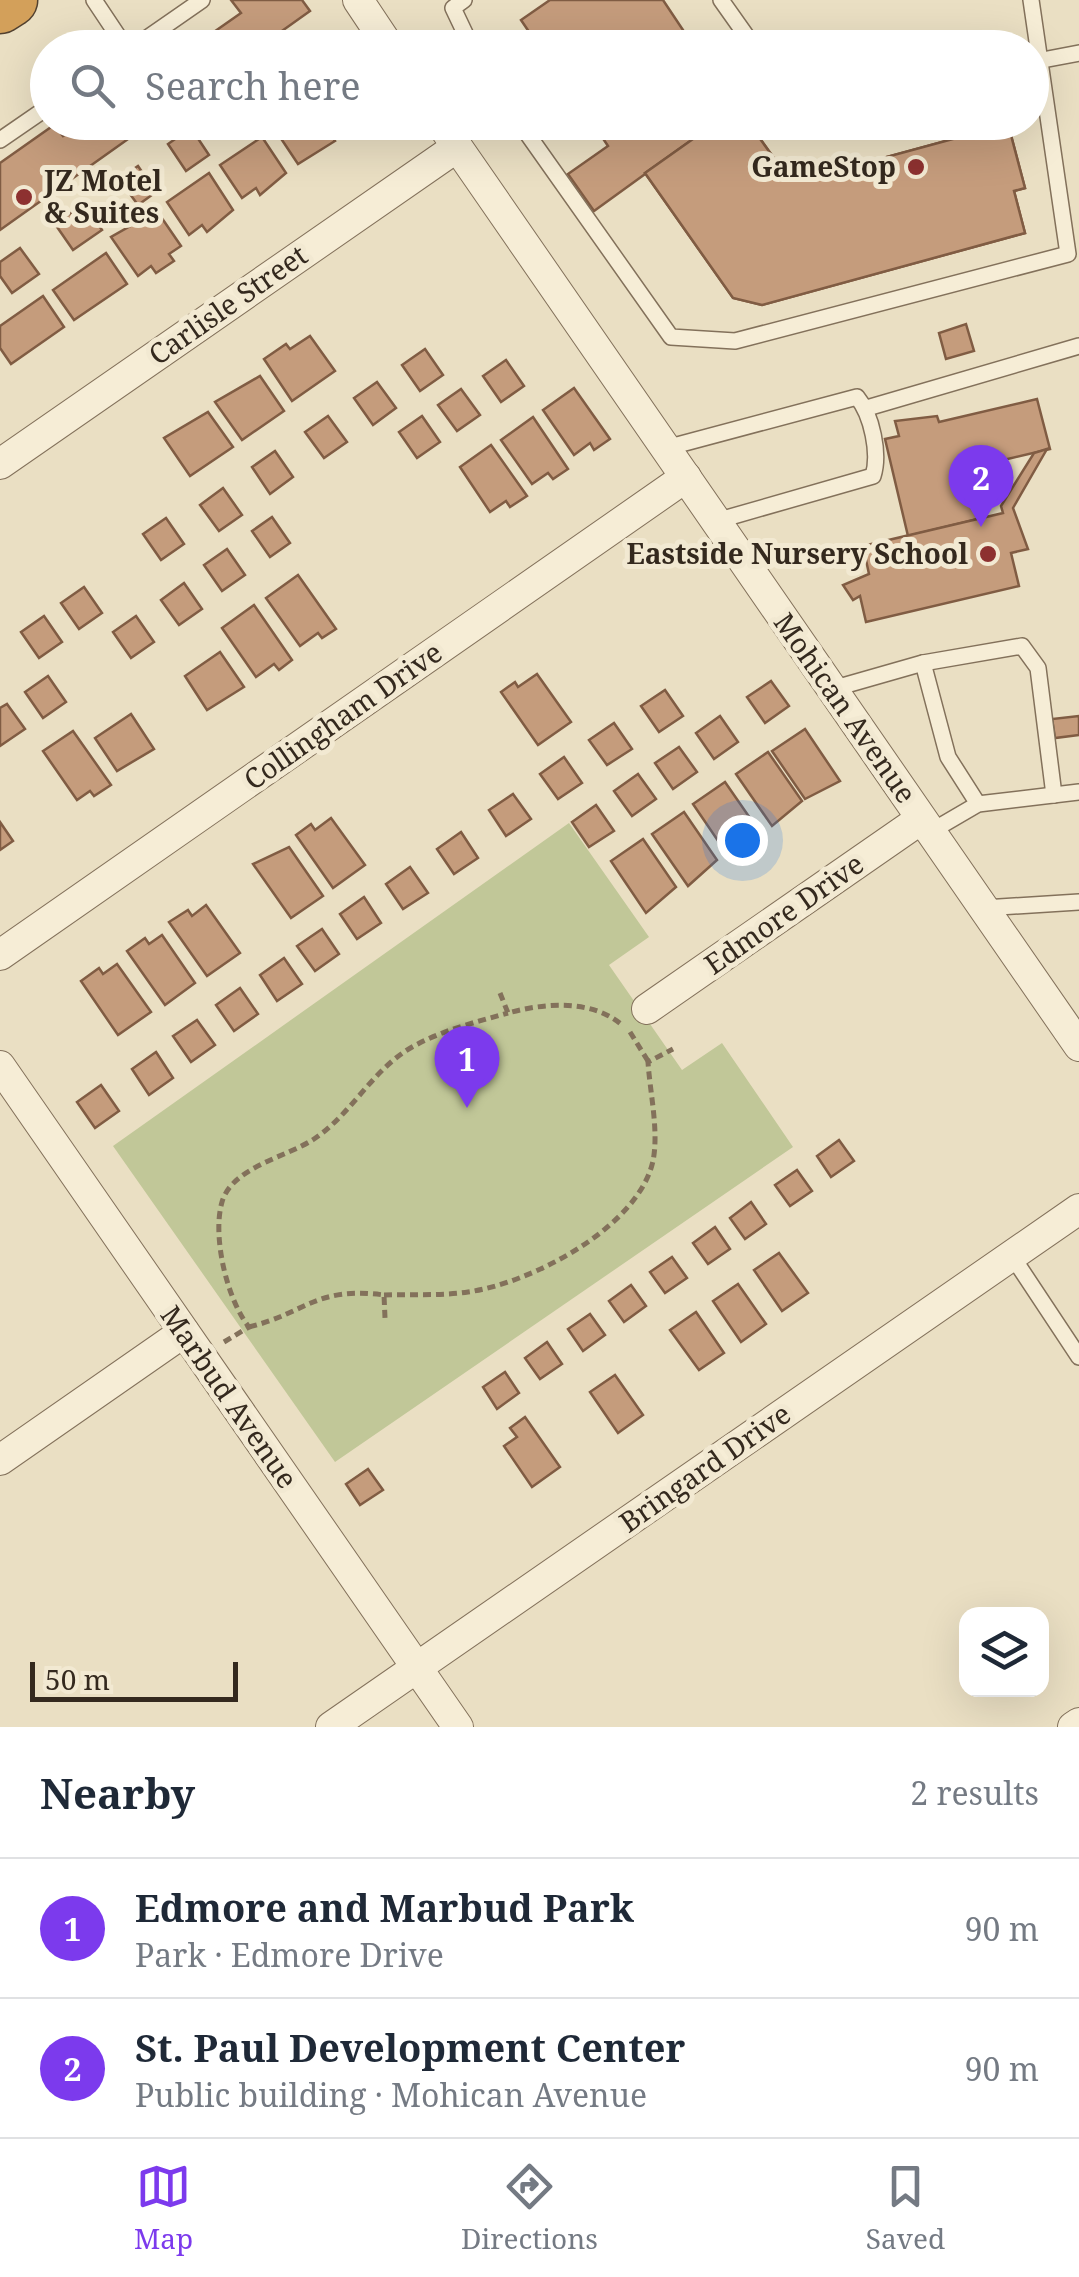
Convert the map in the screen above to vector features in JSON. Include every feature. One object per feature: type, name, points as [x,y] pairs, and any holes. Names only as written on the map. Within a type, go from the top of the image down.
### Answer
[{"type":"street","points":[[358,0],[378,30]]},
{"type":"street","name":"Carlisle Street","points":[[0,464],[441,140]]},
{"type":"street","name":"Mohican Avenue","points":[[453,140],[1079,1046]]},
{"type":"street","name":"Collingham Drive","points":[[0,955],[686,477]]},
{"type":"street","name":"Edmore Drive","points":[[647,1009],[926,825]]},
{"type":"street","name":"Marbud Avenue","points":[[0,1066],[458,1727]]},
{"type":"street","name":"Bringard Drive","points":[[331,1727],[1079,1209]]},
{"type":"street","points":[[0,1460],[184,1332]]},
{"type":"street","points":[[1073,1727],[1079,1723]]},
{"type":"lane","points":[[94,0],[116,30]]},
{"type":"lane","points":[[157,30],[202,0]]},
{"type":"lane","points":[[463,30],[452,8],[464,0]]},
{"type":"lane","points":[[720,0],[742,30]]},
{"type":"lane","points":[[1030,0],[1032,30]]},
{"type":"lane","points":[[1049,58],[1079,53]]},
{"type":"lane","points":[[0,140],[30,119]]},
{"type":"lane","points":[[531,140],[671,337],[735,340],[1068,254],[1048,140]]},
{"type":"lane","points":[[867,408],[1079,346]]},
{"type":"lane","points":[[666,448],[858,397],[867,408],[877,464],[873,476],[716,522]]},
{"type":"lane","points":[[832,688],[923,663],[1022,646],[1033,657],[1043,700],[1054,795]]},
{"type":"lane","points":[[923,663],[948,758],[978,804]]},
{"type":"lane","points":[[926,825],[978,804],[1079,792]]},
{"type":"lane","points":[[984,908],[1079,902]]},
{"type":"lane","points":[[1012,1256],[1079,1357]]},
{"type":"path","points":[[500,993],[508,1013]]},
{"type":"path","points":[[249,1326],[236,1304],[220,1236],[222,1201],[231,1186],[254,1168],[292,1153],[335,1124],[412,1046],[537,1006],[598,1008]]},
{"type":"path","points":[[221,1344],[249,1326],[312,1300],[360,1292],[432,1295],[489,1288],[524,1276],[592,1240],[642,1192],[653,1161],[654,1140],[648,1062],[673,1049]]},
{"type":"path","points":[[384,1294],[385,1318]]},
{"type":"green space","points":[[569,823],[649,937],[609,965],[682,1070],[722,1043],[793,1147],[335,1462],[113,1146]]},
{"type":"building","points":[[231,0],[302,0],[310,11],[283,30],[217,30],[241,13]]},
{"type":"building","points":[[550,0],[663,0],[683,30],[528,30],[521,20]]},
{"type":"building","name":"JZ Motel & Suites","points":[[33,140],[127,140],[0,230],[0,163]]},
{"type":"building","points":[[174,140],[199,140],[209,155],[186,171],[168,144]]},
{"type":"building","points":[[258,140],[264,140],[286,173],[260,195],[256,188],[242,198],[220,165]]},
{"type":"building","points":[[282,140],[335,141],[298,164]]},
{"type":"building","points":[[604,140],[692,140],[594,211],[568,174],[608,146]]},
{"type":"building","points":[[692,140],[761,140],[781,168],[806,179],[949,140],[1012,140],[1025,188],[1014,191],[1025,233],[762,305],[733,298],[645,173]]},
{"type":"building","points":[[692,140],[761,140],[781,168],[806,179],[949,140],[1012,140],[1025,188],[1014,191],[1025,233],[762,305],[733,298],[645,173]]},
{"type":"building","points":[[138,166],[156,192],[138,205],[119,179]]},
{"type":"building","points":[[209,173],[233,210],[207,232],[202,225],[189,235],[167,202]]},
{"type":"building","points":[[84,204],[102,230],[73,250],[55,224]]},
{"type":"building","points":[[157,211],[181,246],[169,254],[174,261],[156,273],[151,266],[138,276],[111,237]]},
{"type":"building","points":[[20,248],[39,274],[12,293],[0,276],[0,262]]},
{"type":"building","points":[[106,253],[127,284],[74,320],[53,290]]},
{"type":"building","points":[[43,296],[64,327],[11,364],[0,348],[0,326]]},
{"type":"building","points":[[966,324],[974,351],[946,359],[939,333]]},
{"type":"building","points":[[310,336],[335,371],[292,401],[264,359],[286,344],[290,349]]},
{"type":"building","points":[[425,349],[443,375],[420,391],[402,365]]},
{"type":"building","points":[[506,360],[524,386],[501,402],[483,376]]},
{"type":"building","points":[[260,376],[284,411],[242,440],[215,402]]},
{"type":"building","points":[[377,382],[396,408],[373,425],[354,398]]},
{"type":"building","points":[[574,388],[610,439],[594,450],[590,443],[574,455],[543,410]]},
{"type":"building","points":[[461,389],[480,415],[457,431],[438,405]]},
{"type":"building","points":[[1037,399],[1050,449],[974,467],[982,518],[908,536],[885,439],[899,436],[895,421],[937,416],[939,422]]},
{"type":"building","points":[[208,412],[233,447],[190,476],[164,438]]},
{"type":"building","points":[[328,416],[347,442],[324,458],[305,432]]},
{"type":"building","points":[[422,416],[440,442],[417,458],[399,432]]},
{"type":"building","points":[[533,417],[568,469],[553,479],[548,473],[532,484],[501,440]]},
{"type":"building","points":[[491,445],[527,496],[510,507],[506,501],[490,512],[460,467]]},
{"type":"building","points":[[1047,449],[1013,508],[1028,549],[1011,553],[1019,586],[866,622],[860,596],[853,600],[843,585],[869,574],[863,546],[1003,513],[1001,506],[1034,453]]},
{"type":"building","points":[[275,451],[293,477],[270,494],[252,467]]},
{"type":"building","points":[[223,488],[242,515],[219,531],[200,505]]},
{"type":"building","points":[[272,517],[290,543],[270,557],[252,531]]},
{"type":"building","points":[[166,518],[184,544],[161,560],[143,534]]},
{"type":"building","points":[[227,549],[245,575],[222,591],[204,565]]},
{"type":"building","points":[[298,575],[336,629],[322,638],[318,633],[300,646],[266,598]]},
{"type":"building","points":[[184,583],[202,609],[179,625],[161,600]]},
{"type":"building","points":[[84,587],[102,613],[79,629],[61,603]]},
{"type":"building","points":[[254,605],[292,660],[279,670],[274,664],[256,677],[222,628]]},
{"type":"building","points":[[44,616],[62,642],[39,658],[21,632]]},
{"type":"building","points":[[136,616],[154,642],[131,658],[113,632]]},
{"type":"building","points":[[220,652],[244,687],[207,710],[185,676]]},
{"type":"building","points":[[537,674],[571,722],[538,745],[501,692],[515,682],[518,687]]},
{"type":"building","points":[[48,676],[66,702],[43,718],[25,692]]},
{"type":"building","points":[[771,681],[789,706],[765,723],[747,697]]},
{"type":"building","points":[[665,690],[683,716],[659,732],[641,706]]},
{"type":"building","points":[[7,704],[25,729],[0,746],[0,708]]},
{"type":"building","points":[[131,714],[154,749],[117,771],[95,738]]},
{"type":"building","points":[[720,716],[738,742],[714,759],[696,733]]},
{"type":"building","points":[[1079,716],[1079,735],[1055,738],[1052,719]]},
{"type":"building","points":[[614,723],[632,749],[607,765],[589,740]]},
{"type":"building","points":[[805,729],[840,781],[805,799],[772,751]]},
{"type":"building","points":[[73,731],[111,785],[94,796],[90,791],[77,800],[43,751]]},
{"type":"building","points":[[679,747],[697,772],[673,789],[655,763]]},
{"type":"building","points":[[768,752],[802,801],[772,826],[736,774]]},
{"type":"building","points":[[564,757],[582,783],[558,799],[540,774]]},
{"type":"building","points":[[638,774],[656,799],[632,816],[614,791]]},
{"type":"building","points":[[725,782],[759,831],[729,857],[693,804]]},
{"type":"building","points":[[513,794],[531,819],[506,836],[489,810]]},
{"type":"building","points":[[596,805],[614,831],[589,847],[572,822]]},
{"type":"building","points":[[684,812],[717,860],[688,886],[652,834]]},
{"type":"building","points":[[331,818],[365,865],[333,888],[296,835],[311,824],[315,830]]},
{"type":"building","points":[[0,822],[13,841],[0,850]]},
{"type":"building","points":[[461,832],[478,858],[454,874],[437,849]]},
{"type":"building","points":[[643,839],[676,887],[646,913],[611,861]]},
{"type":"building","points":[[289,847],[323,896],[291,918],[253,864]]},
{"type":"building","points":[[410,867],[428,893],[403,909],[386,884]]},
{"type":"building","points":[[364,897],[381,923],[357,939],[340,914]]},
{"type":"building","points":[[206,905],[240,953],[207,976],[169,922],[188,910],[192,916]]},
{"type":"building","points":[[322,929],[339,954],[315,971],[297,946]]},
{"type":"building","points":[[162,935],[195,983],[165,1005],[127,951],[145,938],[149,944]]},
{"type":"building","points":[[284,958],[302,984],[277,1001],[260,975]]},
{"type":"building","points":[[117,964],[151,1012],[118,1035],[81,981],[99,968],[103,974]]},
{"type":"building","points":[[240,988],[258,1014],[234,1031],[216,1005]]},
{"type":"building","points":[[197,1020],[215,1045],[191,1062],[173,1036]]},
{"type":"building","points":[[156,1052],[173,1078],[149,1095],[132,1069]]},
{"type":"building","points":[[101,1085],[119,1111],[95,1128],[77,1102]]},
{"type":"building","points":[[839,1140],[854,1161],[831,1177],[817,1156]]},
{"type":"building","points":[[797,1170],[812,1191],[790,1206],[775,1185]]},
{"type":"building","points":[[751,1202],[766,1224],[745,1239],[730,1218]]},
{"type":"building","points":[[715,1227],[730,1249],[708,1264],[693,1243]]},
{"type":"building","points":[[779,1253],[808,1293],[782,1311],[754,1270]]},
{"type":"building","points":[[672,1257],[687,1278],[665,1293],[650,1272]]},
{"type":"building","points":[[738,1284],[766,1324],[741,1342],[713,1301]]},
{"type":"building","points":[[631,1285],[646,1306],[624,1322],[609,1301]]},
{"type":"building","points":[[696,1312],[724,1353],[699,1370],[670,1330]]},
{"type":"building","points":[[590,1314],[605,1335],[583,1351],[568,1329]]},
{"type":"building","points":[[547,1342],[562,1364],[540,1379],[525,1358]]},
{"type":"building","points":[[505,1372],[519,1393],[497,1409],[483,1387]]},
{"type":"building","points":[[615,1375],[643,1415],[618,1433],[590,1392]]},
{"type":"building","points":[[525,1417],[560,1467],[532,1487],[504,1446],[517,1437],[510,1428]]},
{"type":"building","points":[[368,1469],[383,1490],[360,1505],[346,1484]]},
{"type":"place","name":"GameStop","points":[[916,167]]},
{"type":"place","name":"JZ Motel & Suites","points":[[24,197]]},
{"type":"place","name":"St. Paul Development Center","points":[[981,527]]},
{"type":"place","name":"Eastside Nursery School","points":[[988,554]]},
{"type":"place","name":"Edmore and Marbud Park","points":[[467,1108]]}]
